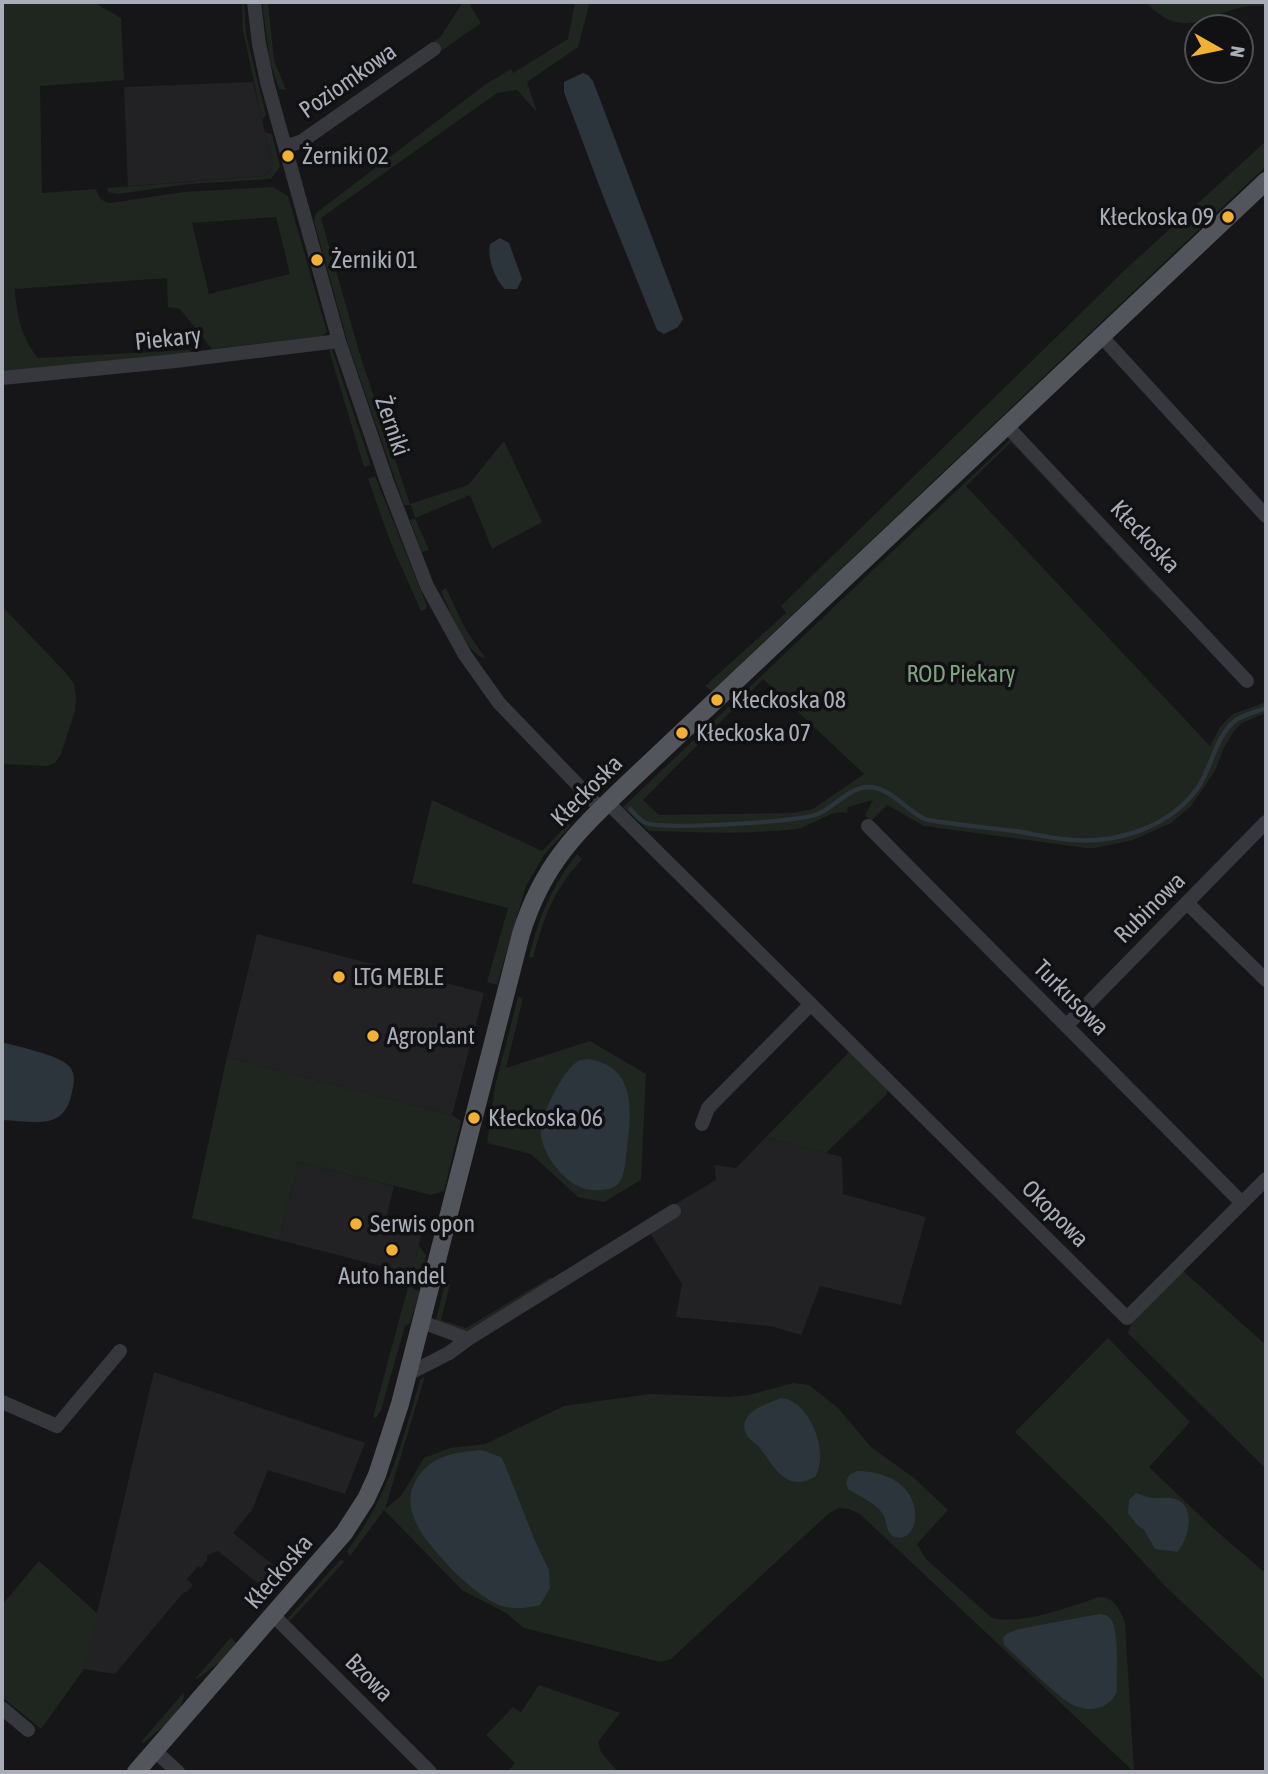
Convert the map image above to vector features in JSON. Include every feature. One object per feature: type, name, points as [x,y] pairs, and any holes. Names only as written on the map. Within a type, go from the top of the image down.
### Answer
[{"type":"main road","name":"Kłeckoska","points":[[136,1772],[336,1543],[366,1499],[391,1437],[509,977],[529,910],[542,881],[558,856],[604,806],[1266,181]]},
{"type":"street","name":"Żerniki","points":[[254,2],[259,44],[339,341],[410,546],[427,586],[465,655],[499,703],[604,806]]},
{"type":"street","name":"Poziomkowa","points":[[285,147],[302,141],[434,49]]},
{"type":"street","points":[[1102,337],[1266,516]]},
{"type":"street","name":"Piekary","points":[[2,378],[339,341]]},
{"type":"street","name":"Kłeckoska","points":[[1007,426],[1247,681]]},
{"type":"street","name":"Okopowa","points":[[604,806],[811,1004],[1127,1318],[1266,1179]]},
{"type":"street","name":"Rubinowa","points":[[1066,1026],[1266,822]]},
{"type":"street","name":"Turkusowa","points":[[868,826],[1242,1203]]},
{"type":"street","points":[[1187,903],[1266,980]]},
{"type":"street","points":[[702,1124],[708,1108],[811,1004]]},
{"type":"street","points":[[408,1374],[449,1353],[674,1211]]},
{"type":"street","points":[[422,1322],[468,1339]]},
{"type":"street","points":[[2,1402],[57,1426],[120,1351]]},
{"type":"street","name":"Bzowa","points":[[274,1616],[430,1772]]},
{"type":"street","points":[[2,1708],[29,1730]]},
{"type":"street","points":[[155,1751],[178,1772]]},
{"type":"shaded area","points":[[583,73],[593,81],[683,319],[678,327],[664,334],[657,330],[564,92],[564,82]]},
{"type":"shaded area","points":[[253,82],[273,166],[265,176],[128,186],[124,87]]},
{"type":"shaded area","points":[[500,238],[509,243],[522,279],[517,289],[505,289],[493,268],[490,244]]},
{"type":"shaded area","points":[[257,934],[484,993],[452,1115],[227,1057]]},
{"type":"shaded area","points":[[2,1042],[47,1054],[69,1066],[74,1075],[68,1105],[55,1119],[36,1122],[2,1120]]},
{"type":"shaded area","points":[[588,1059],[604,1063],[615,1071],[623,1080],[630,1105],[629,1134],[621,1180],[616,1186],[603,1190],[588,1190],[569,1181],[548,1155],[541,1136],[547,1107],[565,1074],[578,1061]]},
{"type":"shaded area","points":[[766,1137],[842,1157],[843,1194],[926,1217],[901,1305],[820,1286],[801,1335],[770,1326],[676,1317],[682,1284],[650,1233],[672,1206],[716,1180],[715,1165],[736,1168]]},
{"type":"shaded area","points":[[299,1162],[394,1186],[386,1219],[423,1228],[412,1274],[279,1240]]},
{"type":"shaded area","points":[[154,1372],[365,1443],[345,1494],[268,1470],[252,1510],[233,1533],[281,1571],[266,1590],[218,1551],[207,1555],[201,1568],[198,1566],[187,1579],[193,1585],[184,1592],[115,1674],[84,1669]]},
{"type":"shaded area","points":[[782,1398],[801,1408],[818,1441],[820,1454],[816,1476],[806,1481],[797,1482],[783,1476],[748,1437],[745,1429],[748,1416],[768,1403]]},
{"type":"shaded area","points":[[481,1450],[501,1457],[549,1570],[550,1588],[540,1605],[521,1608],[496,1604],[458,1575],[417,1525],[410,1503],[411,1491],[422,1472],[428,1465],[444,1457]]},
{"type":"shaded area","points":[[857,1471],[881,1474],[899,1483],[909,1495],[915,1508],[915,1520],[911,1531],[904,1537],[892,1535],[880,1510],[848,1489],[846,1482],[849,1475]]},
{"type":"shaded area","points":[[1136,1493],[1152,1498],[1172,1498],[1182,1503],[1189,1524],[1185,1540],[1177,1552],[1155,1549],[1144,1530],[1128,1513],[1129,1500]]},
{"type":"shaded area","points":[[1099,1614],[1110,1618],[1113,1624],[1117,1664],[1117,1692],[1110,1702],[1100,1708],[1082,1708],[1068,1702],[1004,1645],[1003,1638],[1019,1629]]},
{"type":"green space","points":[[2,2],[93,2],[121,18],[124,80],[40,86],[42,193],[96,189],[101,199],[110,203],[184,192],[273,187],[288,196],[327,332],[322,336],[212,349],[180,309],[168,307],[167,278],[15,289],[21,325],[38,358],[191,350],[189,354],[2,374]],"holes":[[[276,217],[290,274],[209,294],[192,223]]]},
{"type":"green space","points":[[242,2],[246,34],[266,115],[262,120],[243,30]]},
{"type":"green space","points":[[262,2],[268,2],[274,60],[286,90],[279,89],[270,62]]},
{"type":"green space","points":[[463,2],[475,2],[470,5],[481,23],[441,51],[434,41],[441,36]]},
{"type":"green space","points":[[575,2],[590,2],[578,47],[527,82],[537,112],[517,90],[497,93],[321,218],[360,355],[410,504],[468,485],[504,441],[542,522],[492,549],[470,495],[415,518],[411,505],[404,505],[348,344],[314,221],[316,213],[486,84],[511,69],[513,73],[568,39]]},
{"type":"green space","points":[[1145,2],[1266,2],[1266,6],[1247,6],[1221,14],[1184,14],[1184,23],[1159,14]]},
{"type":"green space","points":[[265,132],[272,134],[280,167],[271,179],[189,184],[117,194],[108,192],[107,188],[265,176],[273,166]]},
{"type":"green space","points":[[1266,141],[1266,166],[712,691],[705,686],[786,613],[781,606],[1126,269]]},
{"type":"green space","points":[[332,349],[371,465],[364,467],[329,350]]},
{"type":"green space","name":"ROD Piekary","points":[[1012,438],[1138,573],[1165,606],[1011,442],[966,486],[1210,746],[1220,727],[1233,714],[1266,702],[1266,713],[1242,723],[1234,731],[1215,771],[1191,806],[1171,823],[1133,840],[1095,848],[924,826],[887,805],[871,821],[865,815],[873,800],[848,807],[847,813],[835,813],[796,829],[741,833],[649,831],[623,807]],"holes":[[[763,679],[864,774],[813,809],[792,813],[659,815],[643,800]]]},
{"type":"green space","points":[[375,476],[427,606],[421,611],[392,546],[368,479]]},
{"type":"green space","points":[[415,518],[429,550],[422,552],[410,520]]},
{"type":"green space","points":[[446,588],[466,630],[486,659],[471,649],[459,630],[441,591]]},
{"type":"green space","points":[[2,606],[74,684],[75,711],[61,754],[55,763],[46,766],[2,764]]},
{"type":"green space","points":[[432,800],[542,851],[571,821],[569,828],[544,855],[526,886],[497,985],[487,982],[508,908],[412,883]]},
{"type":"green space","points":[[577,854],[582,859],[557,894],[541,930],[533,958],[529,957],[547,903]]},
{"type":"green space","points":[[518,997],[523,998],[506,1068],[590,1041],[646,1074],[641,1180],[604,1202],[578,1197],[531,1154],[487,1143],[495,1086]]},
{"type":"green space","points":[[851,1050],[887,1089],[887,1094],[826,1153],[766,1137]]},
{"type":"green space","points":[[227,1057],[452,1115],[461,1121],[444,1191],[431,1195],[299,1162],[279,1240],[192,1218]]},
{"type":"green space","points":[[419,1246],[426,1255],[423,1279],[416,1278],[413,1289],[420,1291],[410,1323],[405,1326],[381,1410],[376,1418],[373,1417]]},
{"type":"green space","points":[[1182,1270],[1266,1345],[1266,1469],[1128,1333],[1133,1319]]},
{"type":"green space","points":[[551,1277],[552,1279],[466,1334],[436,1320],[445,1283],[450,1284],[441,1320],[466,1328]]},
{"type":"green space","points":[[1108,1338],[1190,1422],[1149,1467],[1213,1528],[1263,1571],[1266,1568],[1266,1681],[1165,1586],[1102,1517],[1015,1432]]},
{"type":"green space","points":[[425,1376],[385,1509],[401,1496],[424,1458],[450,1448],[485,1444],[564,1406],[649,1394],[729,1397],[749,1395],[793,1383],[809,1385],[838,1408],[871,1447],[914,1478],[948,1510],[917,1544],[926,1559],[992,1618],[1036,1616],[1100,1597],[1117,1606],[1125,1623],[1134,1772],[860,1514],[849,1509],[839,1508],[828,1514],[671,1659],[661,1662],[524,1628],[506,1613],[462,1590],[384,1510],[350,1556],[347,1551],[384,1490],[420,1380]]},
{"type":"green space","points":[[340,1560],[345,1561],[289,1622],[288,1618]]},
{"type":"green space","points":[[39,1561],[98,1614],[84,1669],[41,1729],[2,1697],[2,1605]]},
{"type":"green space","points":[[231,1637],[236,1643],[221,1661],[197,1679],[196,1678]]},
{"type":"green space","points":[[539,1685],[620,1713],[598,1742],[601,1752],[618,1772],[507,1772],[515,1763],[486,1735],[513,1707],[521,1712]]},
{"type":"green space","points":[[184,1692],[180,1707],[169,1721],[141,1742]]},
{"type":"waterway","points":[[630,809],[643,822],[658,825],[759,822],[818,814],[855,790],[869,787],[885,791],[929,820],[1067,839],[1108,839],[1158,823],[1186,802],[1197,789],[1218,743],[1229,727],[1239,718],[1266,708]]},
{"type":"place","name":"Żerniki 02","points":[[288,156]]},
{"type":"place","name":"Kłeckoska 09","points":[[1228,217]]},
{"type":"place","name":"Żerniki 01","points":[[317,260]]},
{"type":"place","name":"Kłeckoska 08","points":[[717,700]]},
{"type":"place","name":"Kłeckoska 07","points":[[682,733]]},
{"type":"place","name":"LTG MEBLE","points":[[339,977]]},
{"type":"place","name":"Agroplant","points":[[373,1036]]},
{"type":"place","name":"Kłeckoska 06","points":[[474,1118]]},
{"type":"place","name":"Serwis opon","points":[[356,1224]]},
{"type":"place","name":"Auto handel","points":[[392,1250]]}]
